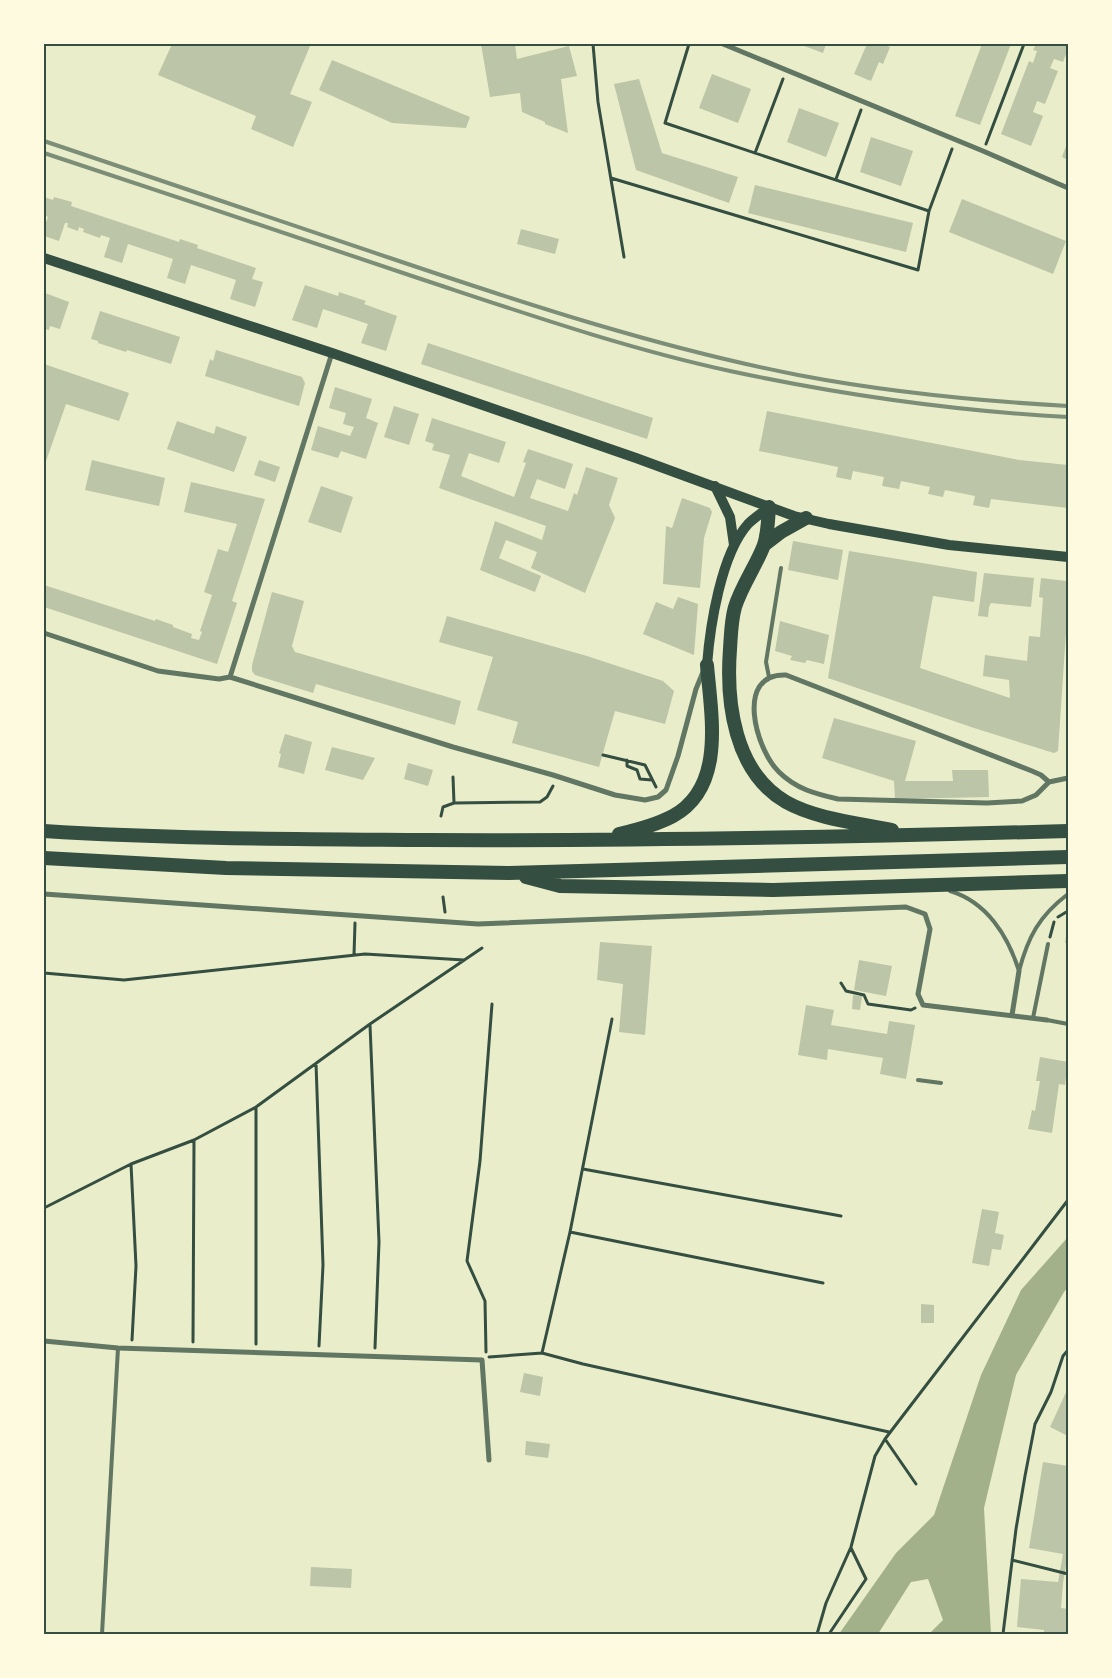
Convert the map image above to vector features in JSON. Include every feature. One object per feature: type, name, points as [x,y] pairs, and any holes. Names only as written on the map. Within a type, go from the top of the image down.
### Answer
[{"type":"highway","points":[[769,507],[768,527],[764,545],[735,607],[731,624],[729,682],[733,721],[738,740],[759,778],[785,801],[806,811],[918,835]]},
{"type":"highway","points":[[764,545],[781,532],[806,518]]},
{"type":"highway","points":[[594,840],[654,825],[680,812],[699,792],[711,756],[712,735],[707,665]]},
{"type":"highway","points":[[44,831],[211,838],[594,840],[1068,831]]},
{"type":"highway","points":[[44,858],[226,868],[509,873],[1068,857]]},
{"type":"highway","points":[[509,873],[560,886],[773,890],[1068,881]]},
{"type":"main road","points":[[44,258],[332,353],[715,486],[769,507],[806,518],[949,545],[1068,557]]},
{"type":"main road","points":[[715,486],[730,517],[734,545]]},
{"type":"main road","points":[[707,665],[711,621],[716,598],[734,545],[747,525],[769,507]]},
{"type":"street","points":[[723,44],[984,151],[1068,188]]},
{"type":"street","points":[[230,677],[332,353]]},
{"type":"street","points":[[44,634],[158,671],[219,679],[230,677],[452,747],[554,775],[615,795],[646,800],[662,794],[670,782],[696,690],[707,665]]},
{"type":"street","points":[[1049,782],[1041,775],[1032,771],[786,676],[776,675],[769,677],[758,692],[754,704],[754,722],[767,756],[778,772],[796,786],[816,794],[838,798],[987,803],[1022,801],[1036,796],[1049,782],[1068,778]]},
{"type":"street","points":[[44,894],[478,924],[906,907],[925,914],[930,929],[918,994],[923,1005],[1047,1020]]},
{"type":"street","points":[[1012,1015],[1019,971]]},
{"type":"street","points":[[44,1341],[118,1348],[485,1359],[489,1460]]},
{"type":"lane","points":[[769,677],[766,662],[781,568]]},
{"type":"lane","points":[[933,886],[954,892],[966,898],[989,915],[1003,932],[1013,951],[1019,971]]},
{"type":"lane","points":[[1019,971],[1026,947],[1037,924],[1054,905],[1068,894]]},
{"type":"lane","points":[[1033,1018],[1048,944]]},
{"type":"lane","points":[[1047,1020],[1068,1024]]},
{"type":"lane","points":[[918,1080],[941,1083]]},
{"type":"lane","points":[[102,1634],[118,1348]]},
{"type":"path","points":[[593,44],[598,102],[624,257]]},
{"type":"path","points":[[689,44],[665,123],[929,211]]},
{"type":"path","points":[[984,151],[1024,44]]},
{"type":"path","points":[[756,153],[787,69]]},
{"type":"path","points":[[836,180],[864,102]]},
{"type":"path","points":[[611,178],[918,270],[929,211],[955,140]]},
{"type":"path","points":[[602,754],[645,765],[649,774]]},
{"type":"path","points":[[627,760],[627,766],[637,770],[640,779],[652,780]]},
{"type":"path","points":[[441,816],[443,807],[454,803],[540,802],[547,797],[553,788],[554,775]]},
{"type":"path","points":[[453,777],[454,803]]},
{"type":"path","points":[[1048,944],[1052,924],[1068,911]]},
{"type":"path","points":[[354,955],[355,916]]},
{"type":"path","points":[[44,1208],[131,1164],[194,1140],[256,1107],[370,1024],[482,948]]},
{"type":"path","points":[[44,973],[124,980],[365,954],[465,960]]},
{"type":"path","points":[[841,983],[846,991],[864,995],[868,1004],[911,1010],[923,1005]]},
{"type":"path","points":[[485,1359],[485,1301],[467,1261],[480,1161],[492,1004]]},
{"type":"path","points":[[542,1353],[570,1232],[612,1019]]},
{"type":"path","points":[[370,1024],[379,1242],[374,1356]]},
{"type":"path","points":[[316,1063],[323,1265],[319,1354]]},
{"type":"path","points":[[256,1107],[256,1352]]},
{"type":"path","points":[[193,1350],[194,1140]]},
{"type":"path","points":[[131,1164],[136,1266],[131,1348]]},
{"type":"path","points":[[583,1169],[841,1216]]},
{"type":"path","points":[[817,1634],[826,1603],[851,1547],[875,1456],[884,1439],[1068,1200]]},
{"type":"path","points":[[570,1232],[823,1283]]},
{"type":"path","points":[[1003,1634],[1024,1476],[1035,1424],[1051,1392],[1063,1356],[1068,1350]]},
{"type":"path","points":[[485,1359],[490,1356],[542,1353],[583,1364],[890,1432]]},
{"type":"path","points":[[884,1439],[916,1484]]},
{"type":"path","points":[[829,1634],[866,1579],[851,1547]]},
{"type":"path","points":[[1012,1560],[1068,1574]]},
{"type":"shaded area","points":[[1068,1237],[1068,1287],[1016,1375],[984,1508],[991,1634],[929,1634],[943,1620],[928,1579],[911,1582],[878,1634],[839,1634],[896,1553],[934,1515],[981,1375],[1021,1290]]},
{"type":"building","points":[[172,44],[305,44],[310,46],[290,94],[312,102],[293,147],[251,129],[256,116],[158,75]]},
{"type":"building","points":[[481,44],[515,44],[517,59],[569,46],[577,76],[561,79],[568,133],[522,112],[520,93],[490,97]]},
{"type":"building","points":[[799,44],[826,44],[823,53]]},
{"type":"building","points":[[867,44],[888,44],[887,46],[890,47],[883,64],[879,62],[871,81],[854,74]]},
{"type":"building","points":[[982,44],[1011,44],[980,125],[955,116]]},
{"type":"building","points":[[1036,44],[1068,44],[1068,49],[1063,62],[1054,59],[1050,68],[1058,71],[1045,104],[1037,101],[1033,112],[1043,116],[1031,146],[1001,134],[1029,61],[1033,63],[1037,51],[1033,50]]},
{"type":"building","points":[[332,60],[470,117],[466,128],[392,123],[319,90]]},
{"type":"building","points":[[712,74],[751,89],[738,123],[699,108]]},
{"type":"building","points":[[639,79],[662,153],[738,177],[729,203],[636,170],[614,84]]},
{"type":"building","points":[[799,108],[839,123],[826,157],[787,142]]},
{"type":"building","points":[[871,137],[913,151],[901,186],[860,172]]},
{"type":"building","points":[[1068,141],[1068,160],[1062,157]]},
{"type":"building","points":[[755,185],[913,223],[906,252],[748,213]]},
{"type":"building","points":[[44,197],[53,200],[54,197],[72,202],[71,206],[179,242],[180,239],[198,245],[197,248],[256,268],[252,279],[263,282],[255,307],[230,299],[236,280],[191,265],[185,284],[167,278],[173,259],[128,244],[122,263],[104,257],[110,238],[101,235],[100,238],[83,232],[84,229],[79,227],[78,231],[67,227],[68,223],[65,223],[59,241],[44,236],[44,228],[48,217],[44,215]]},
{"type":"building","points":[[962,199],[1066,241],[1053,274],[949,232]]},
{"type":"building","points":[[521,229],[559,239],[555,254],[517,244]]},
{"type":"building","points":[[305,285],[338,296],[339,292],[366,301],[364,304],[397,316],[386,351],[361,343],[368,324],[323,309],[317,328],[292,320]]},
{"type":"building","points":[[45,293],[69,302],[60,329],[50,326],[49,330],[44,329]]},
{"type":"building","points":[[100,311],[180,337],[171,364],[127,350],[126,352],[91,339]]},
{"type":"building","points":[[428,343],[653,418],[647,439],[421,364]]},
{"type":"building","points":[[216,350],[302,377],[305,383],[299,406],[205,376],[210,359],[213,361]]},
{"type":"building","points":[[44,364],[129,393],[119,421],[66,404],[44,467]]},
{"type":"building","points":[[335,387],[372,399],[366,418],[378,423],[366,459],[341,451],[338,458],[311,450],[318,426],[350,436],[354,427],[343,424],[346,413],[329,408]]},
{"type":"building","points":[[394,406],[419,414],[409,445],[384,437]]},
{"type":"building","points":[[767,411],[1019,460],[1068,465],[1068,508],[991,499],[989,508],[973,505],[975,496],[945,490],[943,497],[928,494],[930,487],[901,481],[899,489],[882,486],[884,477],[853,471],[851,480],[836,477],[838,467],[759,451]]},
{"type":"building","points":[[432,418],[506,442],[499,463],[469,453],[461,476],[514,497],[526,463],[523,462],[528,449],[573,464],[565,489],[537,479],[530,498],[568,511],[574,493],[577,495],[586,467],[618,478],[609,505],[615,518],[585,593],[531,568],[537,552],[506,540],[499,558],[541,576],[535,592],[480,570],[495,521],[542,540],[546,526],[439,488],[450,455],[432,450],[434,444],[425,441]]},
{"type":"building","points":[[177,421],[214,434],[216,426],[247,437],[234,472],[167,449]]},
{"type":"building","points":[[92,460],[165,478],[159,506],[85,490]]},
{"type":"building","points":[[259,460],[280,467],[275,482],[254,475]]},
{"type":"building","points":[[191,482],[265,499],[232,601],[237,603],[217,664],[44,607],[44,585],[155,621],[156,619],[173,625],[173,627],[192,634],[191,638],[199,640],[202,632],[200,631],[212,595],[204,592],[218,549],[228,552],[237,524],[184,512]]},
{"type":"building","points":[[321,486],[353,497],[341,533],[308,522]]},
{"type":"building","points":[[682,498],[710,508],[712,512],[704,538],[700,588],[663,584],[666,526],[672,528]]},
{"type":"building","points":[[793,541],[843,550],[838,580],[788,570]]},
{"type":"building","points":[[849,551],[977,572],[974,602],[933,596],[920,668],[1010,698],[1009,680],[983,676],[985,655],[1027,661],[1029,636],[1040,637],[1043,598],[1039,597],[1041,578],[1066,581],[1068,583],[1068,602],[1058,751],[1054,753],[974,728],[828,678]]},
{"type":"building","points":[[984,573],[1034,578],[1031,607],[991,603],[988,617],[978,616]]},
{"type":"building","points":[[272,592],[304,601],[292,646],[295,652],[461,701],[455,725],[316,684],[313,693],[255,675],[252,671],[252,665]]},
{"type":"building","points":[[678,597],[698,604],[694,655],[643,634],[656,602],[673,609]]},
{"type":"building","points":[[447,616],[587,656],[663,681],[674,691],[665,724],[615,711],[599,767],[512,743],[518,722],[477,710],[493,657],[439,642]]},
{"type":"building","points":[[780,621],[829,635],[824,664],[807,660],[805,663],[790,660],[792,656],[775,651]]},
{"type":"building","points":[[834,718],[916,741],[905,781],[953,781],[952,770],[988,770],[989,797],[895,799],[894,781],[822,758]]},
{"type":"building","points":[[285,734],[312,742],[304,774],[278,767],[281,754],[279,753]]},
{"type":"building","points":[[332,747],[375,758],[363,780],[325,770]]},
{"type":"building","points":[[408,763],[433,770],[428,786],[404,779]]},
{"type":"building","points":[[1067,931],[1068,943],[1065,943]]},
{"type":"building","points":[[600,942],[652,946],[645,1035],[619,1032],[623,984],[597,980]]},
{"type":"building","points":[[859,960],[892,966],[886,996],[854,990]]},
{"type":"building","points":[[853,995],[862,996],[860,1010],[852,1009]]},
{"type":"building","points":[[806,1005],[834,1010],[831,1025],[887,1034],[889,1021],[915,1025],[906,1079],[880,1074],[883,1058],[828,1049],[827,1060],[798,1055]]},
{"type":"building","points":[[1040,1057],[1068,1062],[1065,1085],[1059,1084],[1052,1133],[1028,1129],[1032,1110],[1035,1111],[1040,1081],[1036,1081]]},
{"type":"building","points":[[982,1209],[999,1212],[995,1233],[1004,1235],[1001,1250],[992,1249],[989,1266],[972,1263]]},
{"type":"building","points":[[921,1304],[934,1305],[934,1323],[921,1323]]},
{"type":"building","points":[[524,1373],[543,1377],[540,1396],[520,1392]]},
{"type":"building","points":[[1068,1388],[1068,1436],[1050,1427]]},
{"type":"building","points":[[526,1441],[550,1444],[548,1458],[525,1455]]},
{"type":"building","points":[[1043,1462],[1068,1466],[1068,1554],[1061,1608],[1068,1609],[1068,1634],[1044,1634],[1044,1630],[1017,1627],[1021,1579],[1058,1582],[1063,1554],[1029,1548]]},
{"type":"building","points":[[311,1567],[352,1569],[351,1588],[310,1586]]},
{"type":"railway","points":[[44,141],[493,292],[594,324],[695,352],[798,375],[899,391],[1068,406]]},
{"type":"railway","points":[[44,153],[534,316],[651,352],[772,380],[856,395],[983,411],[1068,417]]}]
